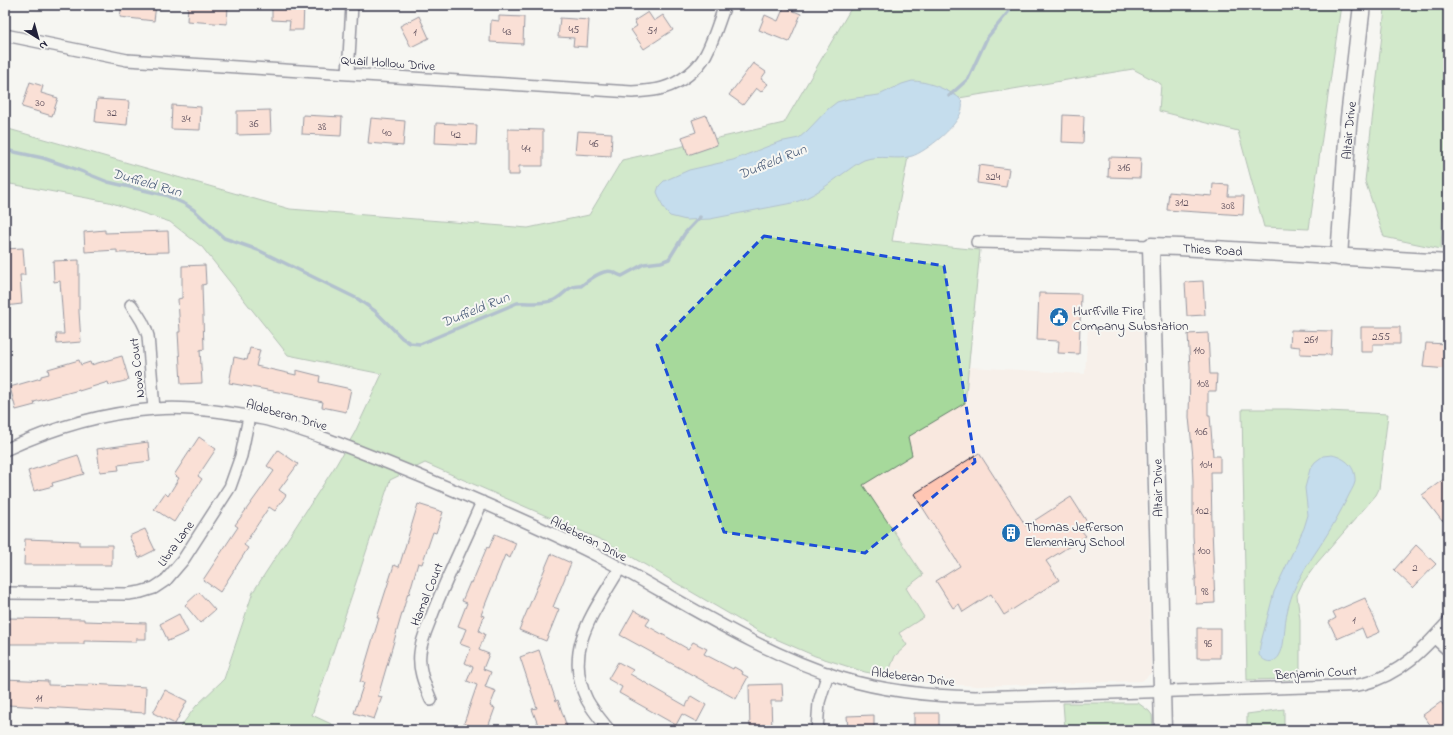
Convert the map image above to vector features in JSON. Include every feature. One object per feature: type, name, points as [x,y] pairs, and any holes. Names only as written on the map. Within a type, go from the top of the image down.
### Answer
[{"type":"street","points":[[348,74],[352,5]]},
{"type":"street","name":"Quail Hollow Drive","points":[[5,35],[127,60],[621,92],[653,91],[664,88],[684,78],[701,63],[711,42],[725,5]]},
{"type":"street","name":"Altair Drive","points":[[1339,257],[1348,126],[1362,5]]},
{"type":"street","name":"Thies Road","points":[[977,242],[1180,247],[1448,263]]},
{"type":"street","name":"Altair Drive","points":[[1151,246],[1162,730]]},
{"type":"street","name":"Nova Court","points":[[131,305],[145,325],[148,336],[154,409]]},
{"type":"street","name":"Aldeberan Drive","points":[[5,450],[41,434],[77,422],[154,409],[225,412],[250,417],[278,423],[341,444],[482,502],[620,568],[766,648],[801,664],[828,673],[858,682],[895,690],[949,696],[1008,696],[1162,691]]},
{"type":"street","name":"Libra Lane","points":[[5,593],[128,594],[154,588],[166,580],[183,560],[230,487],[241,456],[250,417]]},
{"type":"street","name":"Hamal Court","points":[[431,700],[423,680],[420,666],[422,643],[444,584],[482,502]]},
{"type":"street","points":[[609,730],[594,711],[583,690],[579,678],[578,649],[582,635],[588,623],[620,568]]},
{"type":"street","name":"Benjamin Court","points":[[1162,691],[1362,684],[1393,673],[1416,655],[1448,622]]},
{"type":"street","points":[[1434,637],[1448,650]]},
{"type":"street","points":[[817,730],[819,702],[828,673]]},
{"type":"highlighted area","points":[[764,236],[944,266],[975,462],[865,553],[724,532],[657,345]]},
{"type":"shaded area","points":[[980,250],[969,367],[1085,374],[1088,328],[1142,327],[1151,673],[1142,681],[977,686],[919,682],[865,672],[815,656],[760,632]]},
{"type":"green space","points":[[853,5],[1341,5],[1309,229],[1264,227],[1238,131],[1159,111],[1161,84],[1133,69],[959,98],[908,157],[892,241],[980,250],[965,403],[908,437],[912,455],[863,485],[923,575],[906,588],[924,617],[899,633],[907,645],[895,656],[887,676],[865,672],[815,656],[760,632],[606,542],[425,463],[390,480],[312,715],[344,730],[178,730],[196,706],[224,679],[253,592],[336,465],[355,432],[382,374],[288,355],[202,247],[170,222],[109,202],[5,183],[5,128],[290,209],[528,228],[589,215],[622,160],[784,123]]},
{"type":"green space","points":[[1384,5],[1448,5],[1448,173],[1444,178],[1441,249],[1384,237],[1365,181],[1385,9]]},
{"type":"green space","points":[[1242,409],[1288,409],[1388,414],[1379,489],[1376,495],[1317,563],[1302,584],[1297,595],[1300,620],[1300,679],[1247,680]]},
{"type":"green space","points":[[1063,703],[1138,703],[1152,715],[1153,730],[1065,730]]},
{"type":"green space","points":[[1284,709],[1284,730],[1247,730],[1247,714]]},
{"type":"water","points":[[912,81],[923,82],[940,87],[955,95],[962,101],[962,110],[949,129],[929,147],[919,153],[900,158],[870,158],[864,160],[813,194],[792,203],[710,219],[686,220],[670,216],[663,207],[657,192],[659,186],[664,181],[689,170],[733,160],[779,142],[799,138],[837,102],[879,95]]},
{"type":"water","points":[[1332,455],[1342,458],[1349,464],[1354,472],[1355,482],[1333,525],[1297,583],[1288,610],[1281,653],[1277,659],[1269,662],[1259,655],[1260,646],[1274,592],[1304,528],[1308,515],[1305,488],[1310,469],[1315,462],[1323,456]]},
{"type":"building","points":[[122,5],[156,5],[154,21],[120,17]]},
{"type":"building","points":[[188,5],[228,5],[227,24],[187,21]]},
{"type":"building","points":[[272,5],[304,5],[303,30],[289,30],[290,21],[272,20]]},
{"type":"building","points":[[784,7],[801,14],[789,42],[759,30],[765,15],[778,21]]},
{"type":"building","points":[[648,12],[654,21],[663,15],[673,30],[644,49],[631,30],[637,26],[634,21]]},
{"type":"building","points":[[419,16],[429,38],[411,47],[400,26]]},
{"type":"building","points":[[499,16],[524,17],[523,44],[490,42],[491,20],[499,21]]},
{"type":"building","points":[[560,18],[589,20],[587,47],[573,46],[574,38],[558,37]]},
{"type":"building","points":[[753,63],[766,72],[761,79],[768,84],[761,92],[756,88],[743,105],[729,95]]},
{"type":"building","points":[[30,82],[43,86],[41,93],[58,98],[52,116],[22,107]]},
{"type":"building","points":[[97,99],[129,101],[127,125],[95,122]]},
{"type":"building","points":[[172,105],[201,107],[200,130],[171,129]]},
{"type":"building","points":[[270,110],[271,134],[237,135],[237,111]]},
{"type":"building","points":[[303,115],[342,117],[341,136],[302,134]]},
{"type":"building","points":[[706,115],[717,145],[688,155],[682,137],[696,132],[692,120]]},
{"type":"building","points":[[1063,115],[1084,116],[1083,143],[1062,142]]},
{"type":"building","points":[[371,118],[405,121],[403,146],[368,143]]},
{"type":"building","points":[[436,123],[477,125],[476,145],[435,143]]},
{"type":"building","points":[[508,129],[543,130],[543,166],[519,166],[519,175],[508,175]]},
{"type":"building","points":[[577,131],[612,133],[611,156],[575,154]]},
{"type":"building","points":[[1109,157],[1141,158],[1140,178],[1108,177]]},
{"type":"building","points":[[979,165],[1009,169],[1006,187],[977,183]]},
{"type":"building","points":[[1213,184],[1229,185],[1228,196],[1244,196],[1243,215],[1167,210],[1169,192],[1212,196]]},
{"type":"building","points":[[105,230],[105,233],[168,231],[169,252],[117,253],[117,250],[85,252],[84,232]]},
{"type":"building","points":[[23,248],[25,275],[20,275],[22,304],[5,306],[5,249]]},
{"type":"building","points":[[79,260],[79,312],[81,342],[57,344],[56,334],[64,334],[60,281],[54,282],[53,261]]},
{"type":"building","points":[[205,265],[206,284],[202,285],[204,349],[200,350],[202,383],[181,384],[178,299],[182,298],[182,266]]},
{"type":"building","points":[[1203,281],[1205,315],[1187,316],[1185,282]]},
{"type":"building","name":"Hurffville Fire Company Substation","points":[[1039,293],[1081,294],[1079,354],[1058,353],[1059,341],[1037,340]]},
{"type":"building","points":[[1361,327],[1400,327],[1400,344],[1373,344],[1373,352],[1361,352]]},
{"type":"building","points":[[1291,330],[1332,331],[1331,355],[1300,354],[1300,347],[1290,346]]},
{"type":"building","points":[[1208,333],[1210,374],[1217,374],[1216,391],[1208,391],[1208,415],[1210,415],[1213,456],[1220,456],[1220,472],[1211,472],[1215,603],[1196,604],[1193,536],[1193,457],[1189,417],[1190,367],[1188,334]]},
{"type":"building","points":[[1426,343],[1448,344],[1448,369],[1423,367]]},
{"type":"building","points":[[250,348],[260,350],[256,366],[296,375],[296,370],[320,376],[319,382],[351,389],[346,412],[322,407],[323,402],[295,395],[229,383],[234,357],[247,360]]},
{"type":"building","points":[[122,356],[129,380],[109,385],[108,382],[34,402],[35,405],[16,410],[10,387],[41,378],[41,376],[49,374],[48,369],[79,360],[81,365],[90,362],[91,365]]},
{"type":"building","points":[[199,437],[216,449],[198,476],[202,479],[174,522],[154,509],[165,493],[168,496],[179,478],[174,475]]},
{"type":"building","points":[[148,442],[150,461],[118,465],[119,470],[100,472],[97,449]]},
{"type":"building","points":[[278,450],[298,464],[279,490],[286,495],[275,511],[269,507],[244,545],[248,548],[220,592],[203,580],[238,527],[235,525],[274,471],[267,466]]},
{"type":"building","name":"Thomas Jefferson Elementary School","points":[[979,453],[1026,526],[1071,497],[1089,525],[1081,530],[1086,536],[1046,561],[1059,580],[1004,615],[991,594],[963,612],[959,604],[953,608],[936,581],[960,566],[914,494]]},
{"type":"building","points":[[78,455],[84,474],[52,483],[53,486],[34,491],[28,471]]},
{"type":"building","points":[[1448,476],[1448,517],[1442,521],[1422,495]]},
{"type":"building","points":[[418,504],[443,512],[436,533],[433,532],[422,564],[418,563],[409,594],[408,593],[378,696],[382,697],[374,719],[354,713],[364,683],[360,682],[379,618],[377,618],[394,565],[399,567]]},
{"type":"building","points":[[145,529],[155,550],[139,558],[129,536]]},
{"type":"building","points":[[495,534],[516,543],[510,558],[505,555],[481,615],[484,616],[479,631],[485,634],[479,650],[489,654],[483,669],[491,672],[485,687],[496,691],[490,706],[495,708],[487,730],[468,730],[470,726],[464,723],[477,685],[467,681],[473,667],[465,663],[471,648],[460,644],[466,629],[458,626],[467,603],[462,601],[470,582],[472,583],[487,547],[489,548]]},
{"type":"building","points":[[25,539],[79,541],[79,545],[112,545],[112,565],[24,565]]},
{"type":"building","points":[[1416,545],[1436,564],[1413,588],[1394,570]]},
{"type":"building","points":[[551,554],[571,563],[553,607],[559,609],[546,641],[519,630]]},
{"type":"building","points":[[199,592],[215,610],[200,623],[185,605]]},
{"type":"building","points":[[1365,598],[1380,632],[1366,638],[1362,628],[1337,639],[1329,622],[1336,618],[1333,612]]},
{"type":"building","points":[[634,610],[650,619],[646,625],[688,649],[693,642],[707,649],[704,654],[733,669],[734,667],[743,672],[742,674],[748,677],[736,699],[620,635]]},
{"type":"building","points":[[179,614],[188,632],[168,641],[160,624]]},
{"type":"building","points":[[5,618],[84,619],[84,621],[146,623],[146,639],[136,639],[136,642],[84,641],[84,644],[5,644]]},
{"type":"building","points":[[1197,628],[1220,628],[1220,658],[1197,658]]},
{"type":"building","points":[[539,650],[556,701],[558,700],[568,730],[540,730],[532,709],[537,708],[520,657]]},
{"type":"building","points":[[618,662],[633,670],[630,674],[686,706],[691,696],[706,705],[697,722],[682,714],[676,725],[619,693],[622,687],[608,679]]},
{"type":"building","points":[[5,679],[48,681],[48,685],[88,686],[89,684],[146,687],[145,713],[8,705],[8,696],[5,696]]},
{"type":"building","points":[[782,684],[783,701],[771,701],[772,730],[750,730],[749,685]]},
{"type":"building","points":[[165,690],[187,701],[175,724],[153,713]]},
{"type":"building","points":[[1441,702],[1448,711],[1448,730],[1434,730],[1423,715]]},
{"type":"building","points":[[914,713],[939,713],[939,730],[914,730]]},
{"type":"building","points":[[874,715],[874,730],[848,730],[847,716]]},
{"type":"waterway","name":"Duffield Run","points":[[949,96],[968,79],[987,38],[1014,5]]},
{"type":"waterway","name":"Duffield Run","points":[[5,150],[43,158],[108,182],[165,195],[185,204],[194,210],[224,238],[258,250],[358,299],[375,311],[402,338],[410,343],[420,344],[517,303],[550,302],[558,298],[572,287],[581,286],[600,273],[609,271],[622,276],[644,264],[661,262],[669,259],[685,233],[700,217]]},
{"type":"place","name":"Hurffville Fire Company Substation","points":[[1059,317]]},
{"type":"place","name":"Thomas Jefferson Elementary School","points":[[1011,533]]}]
